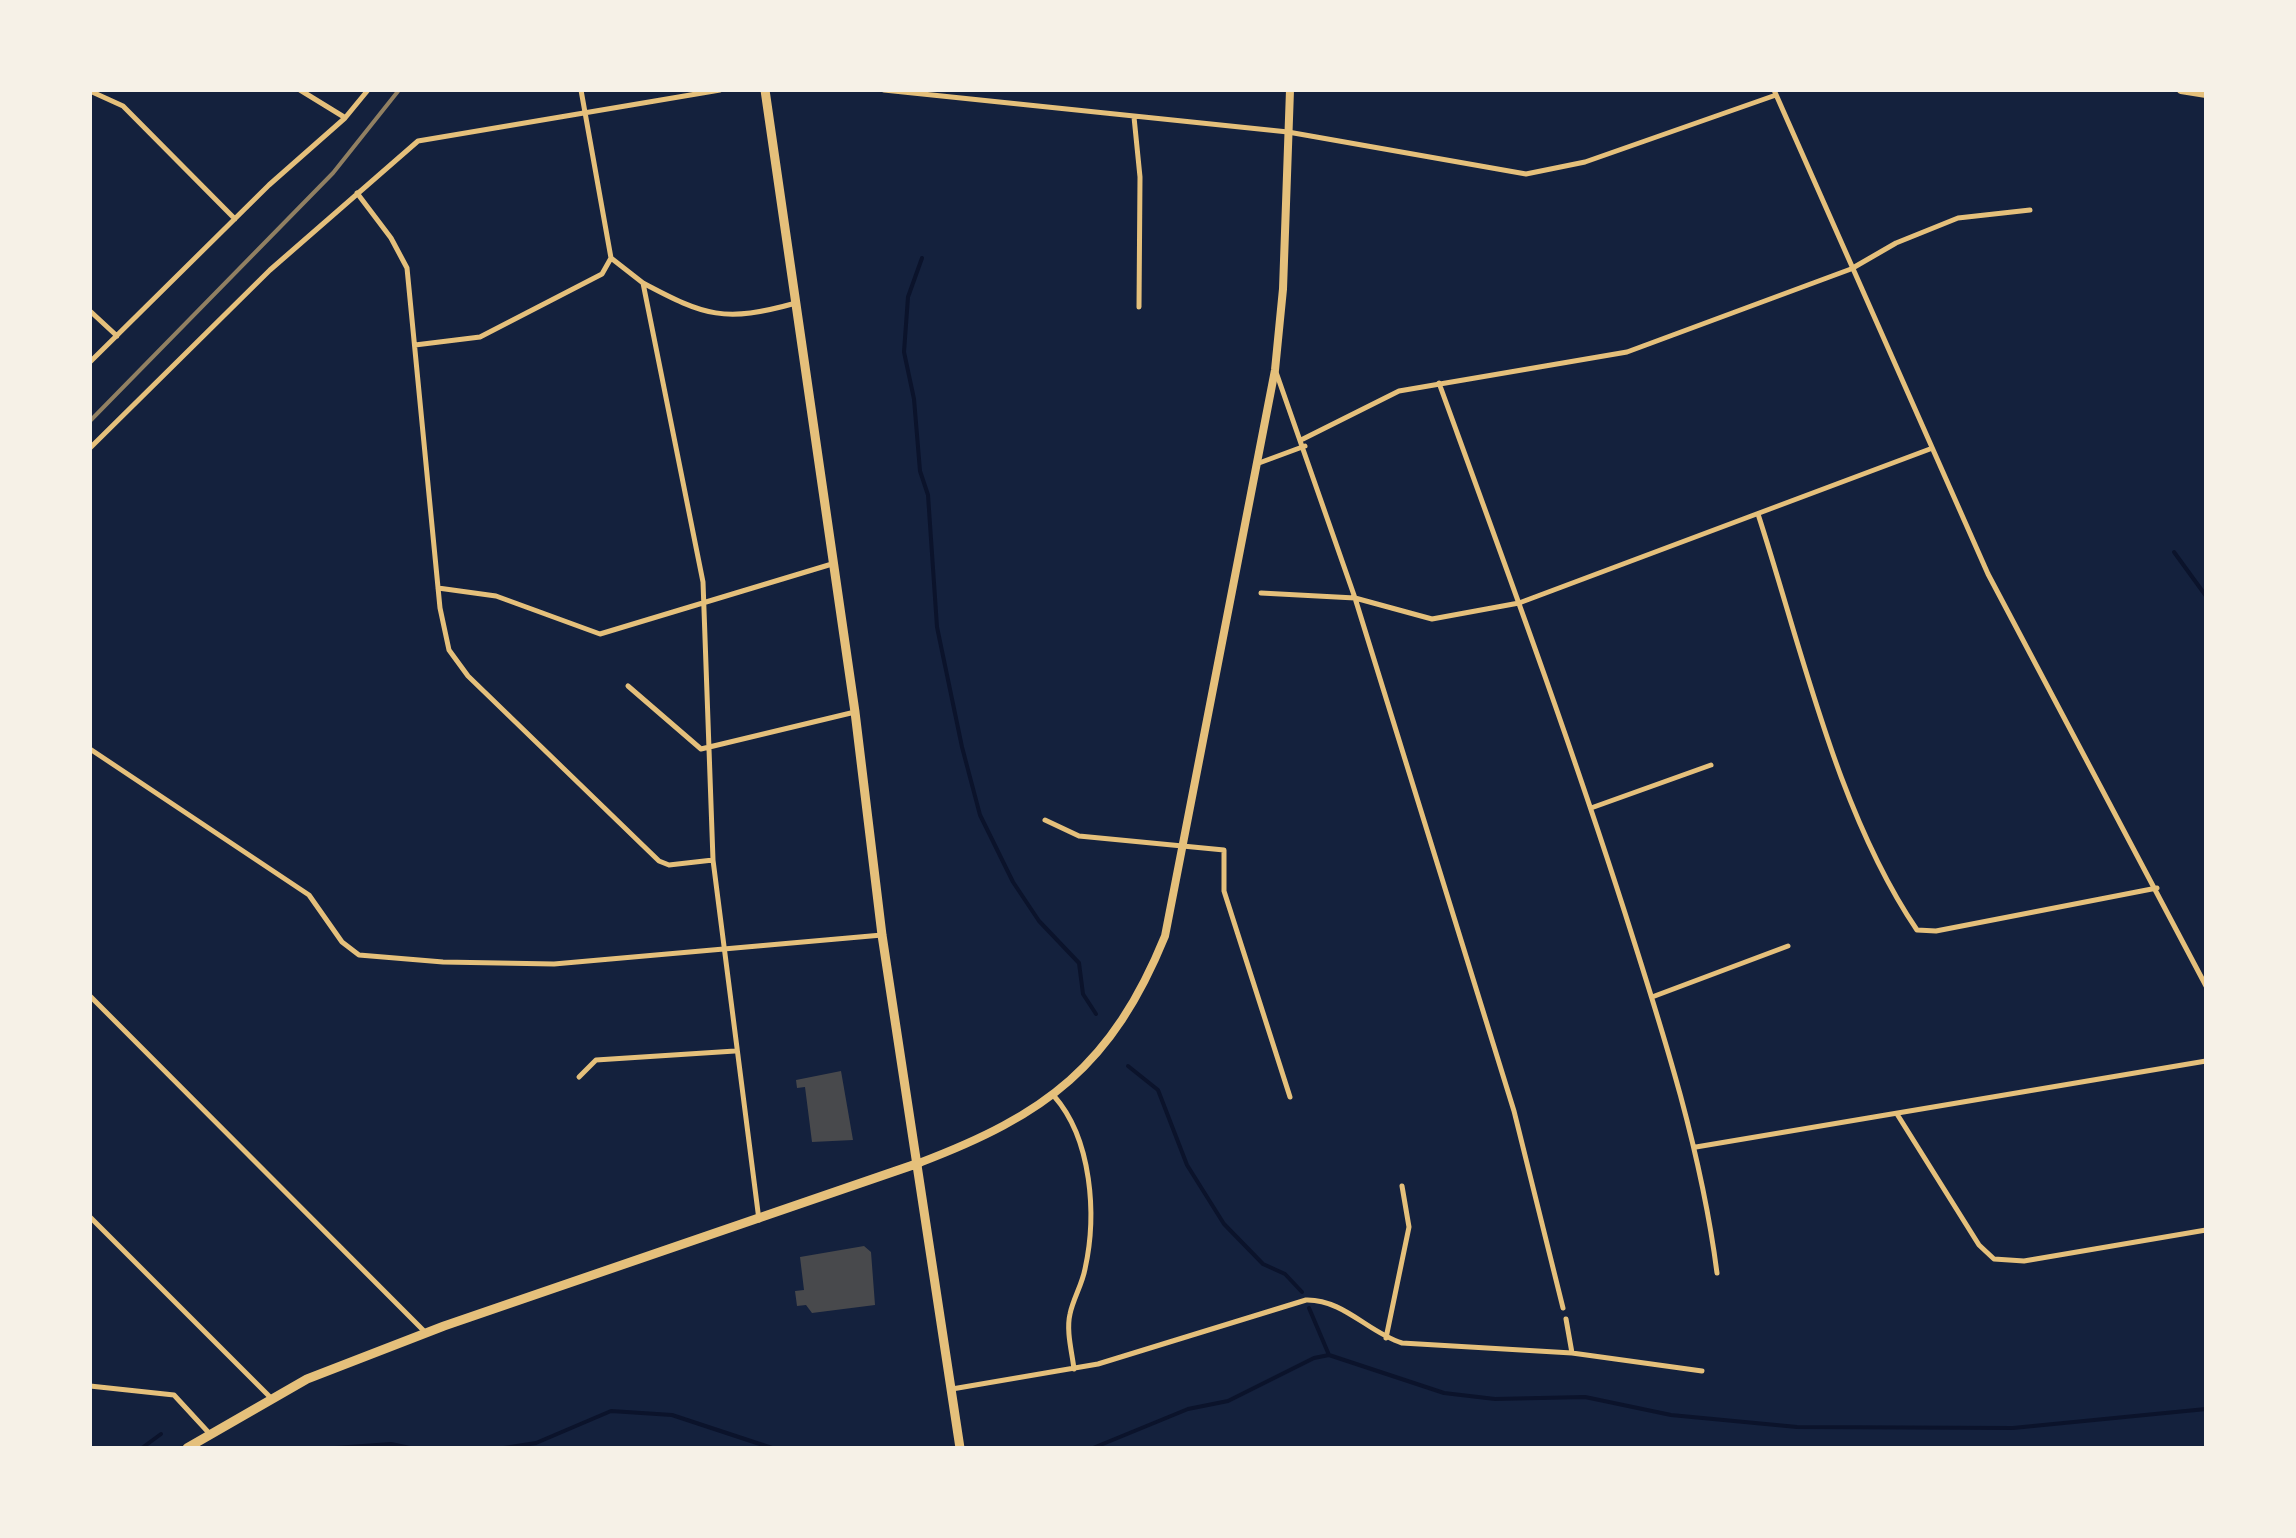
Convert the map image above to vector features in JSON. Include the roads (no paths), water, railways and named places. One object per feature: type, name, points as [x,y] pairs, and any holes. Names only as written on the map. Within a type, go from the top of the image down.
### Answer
[{"type":"main road","points":[[765,90],[855,712],[882,936],[960,1448]]},
{"type":"main road","points":[[187,1448],[307,1379],[426,1333],[919,1163],[1013,1124],[1054,1096],[1100,1049],[1147,978],[1165,936],[1185,845],[1275,370],[1284,288],[1290,90]]},
{"type":"main road","points":[[2181,90],[2206,94]]},
{"type":"street","points":[[300,90],[346,118]]},
{"type":"street","points":[[90,362],[235,218],[346,118],[368,90]]},
{"type":"street","points":[[581,90],[612,258],[642,283],[680,306],[720,316],[796,302]]},
{"type":"street","points":[[90,448],[270,270],[400,154],[431,135],[720,90]]},
{"type":"street","points":[[884,90],[1288,132],[1526,174],[1546,172],[1775,92],[1988,574],[2206,986]]},
{"type":"street","points":[[90,91],[99,92],[144,126],[235,218]]},
{"type":"street","points":[[1134,117],[1140,177],[1139,307]]},
{"type":"street","points":[[356,193],[392,238],[407,268],[447,645],[468,676],[659,861],[669,865],[713,860]]},
{"type":"street","points":[[1258,464],[1304,443],[1385,395],[1627,352],[1851,269],[1896,243],[1958,218],[2030,210]]},
{"type":"street","points":[[415,345],[480,337],[602,274],[612,258]]},
{"type":"street","points":[[642,283],[705,605],[713,860],[760,1220]]},
{"type":"street","points":[[90,311],[116,336]]},
{"type":"street","points":[[1275,370],[1304,443],[1355,598],[1514,1112],[1563,1308]]},
{"type":"street","points":[[1439,383],[1520,603],[1652,997],[1696,1147],[1716,1273]]},
{"type":"street","points":[[1261,593],[1355,598],[1432,619],[1520,603],[1930,449]]},
{"type":"street","points":[[1758,514],[1846,784],[1898,903],[1917,930],[1936,931],[2157,888]]},
{"type":"street","points":[[438,588],[508,600],[584,632],[600,634],[834,564]]},
{"type":"street","points":[[628,686],[692,744],[711,748],[855,712]]},
{"type":"street","points":[[90,748],[309,895],[342,942],[359,955],[426,962],[554,964],[882,936]]},
{"type":"street","points":[[1591,808],[1711,765]]},
{"type":"street","points":[[1045,820],[1079,836],[1218,847],[1226,854],[1224,891],[1290,1097]]},
{"type":"street","points":[[1652,997],[1788,946]]},
{"type":"street","points":[[90,996],[426,1333]]},
{"type":"street","points":[[578,1077],[596,1060],[735,1051]]},
{"type":"street","points":[[1696,1147],[2206,1061]]},
{"type":"street","points":[[1054,1096],[1065,1109],[1079,1142],[1088,1198],[1088,1250],[1069,1317],[1074,1369]]},
{"type":"street","points":[[1897,1114],[1979,1246],[1994,1259],[2024,1261],[2206,1230]]},
{"type":"street","points":[[1386,1338],[1409,1227],[1402,1186]]},
{"type":"street","points":[[90,1217],[271,1398]]},
{"type":"street","points":[[952,1390],[1074,1369],[1306,1300],[1340,1308],[1386,1338],[1572,1353],[1702,1370]]},
{"type":"street","points":[[1566,1320],[1572,1353]]},
{"type":"street","points":[[90,1386],[174,1395],[209,1433]]},
{"type":"waterway","points":[[922,258],[908,297],[904,352],[914,399],[920,471],[928,495],[937,627],[962,747],[980,815],[1013,882],[1039,921],[1079,963],[1083,994],[1096,1014]]},
{"type":"waterway","points":[[2174,552],[2206,596]]},
{"type":"waterway","points":[[1128,1066],[1158,1090],[1187,1165],[1224,1224],[1263,1264],[1285,1274],[1302,1292]]},
{"type":"waterway","points":[[1309,1308],[1329,1355]]},
{"type":"waterway","points":[[1093,1448],[1188,1409],[1228,1401],[1314,1358],[1329,1355],[1444,1393],[1495,1399],[1585,1397],[1671,1415],[1797,1427],[2013,1428],[2206,1409]]},
{"type":"waterway","points":[[504,1448],[536,1443],[611,1411],[672,1415],[772,1448]]},
{"type":"waterway","points":[[142,1448],[161,1434]]},
{"type":"waterway","points":[[335,1448],[391,1444],[410,1448]]},
{"type":"railway","points":[[90,421],[333,173],[399,90]]}]
